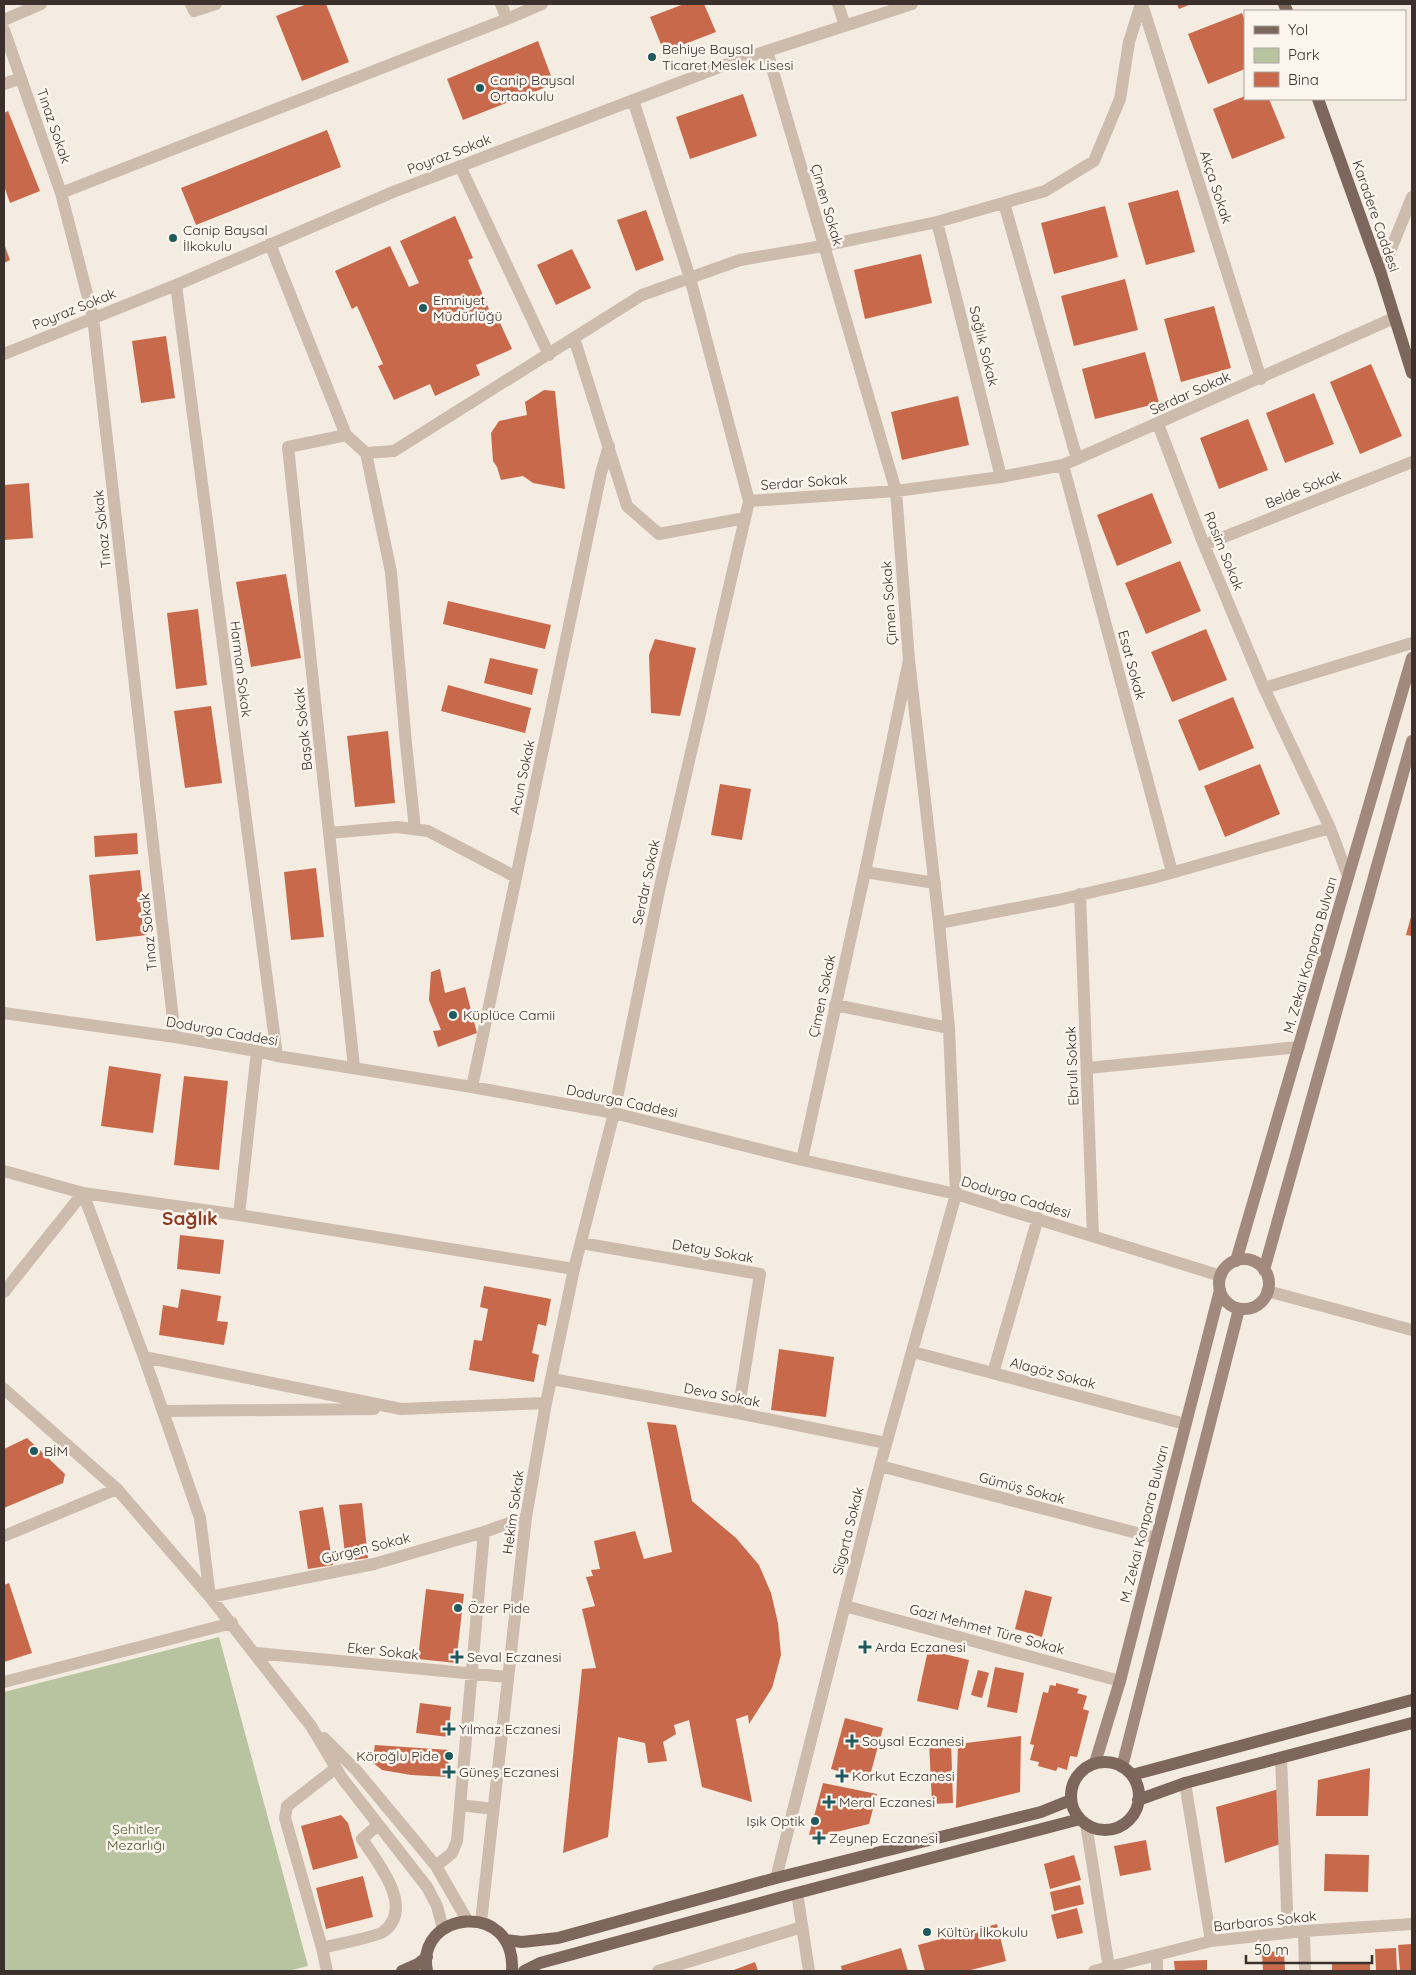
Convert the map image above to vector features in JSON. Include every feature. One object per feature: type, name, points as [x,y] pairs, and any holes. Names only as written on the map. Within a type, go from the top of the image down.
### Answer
[{"type":"main road","name":"Karadere Caddesi","points":[[1318,100],[1381,274],[1412,373]]},
{"type":"main road","name":"M. Zekai Konpara Bulvarı","points":[[1236,1261],[1412,658]]},
{"type":"main road","points":[[1264,1270],[1412,741]]},
{"type":"main road","points":[[1236,1261],[1253,1261],[1264,1270],[1268,1280],[1267,1292],[1261,1302],[1255,1307],[1239,1309],[1226,1302],[1220,1290],[1221,1276],[1228,1265],[1236,1261]]},
{"type":"main road","name":"M. Zekai Konpara Bulvarı","points":[[1095,1763],[1120,1681],[1220,1290]]},
{"type":"main road","points":[[1239,1309],[1127,1771],[1138,1791],[1135,1811],[1119,1827],[1108,1830],[1096,1829],[1083,1822],[1072,1806],[1072,1788],[1076,1777],[1084,1769],[1095,1763],[1104,1762],[1127,1771],[1412,1700]]},
{"type":"main road","points":[[1138,1800],[1185,1784],[1412,1723]]},
{"type":"main road","points":[[506,1940],[522,1942],[558,1938],[776,1878],[1041,1812],[1071,1800]]},
{"type":"main road","points":[[524,1971],[540,1963],[796,1893],[1083,1822]]},
{"type":"main road","points":[[427,1971],[427,1957],[433,1942],[444,1929],[467,1920],[481,1922],[490,1926],[506,1940],[513,1960],[512,1971]]},
{"type":"main road","points":[[402,1971],[418,1964],[427,1957]]},
{"type":"street","points":[[4,20],[41,4]]},
{"type":"street","points":[[191,4],[194,12],[216,4]]},
{"type":"street","points":[[501,4],[507,19]]},
{"type":"street","points":[[61,193],[542,4]]},
{"type":"street","points":[[838,4],[845,26]]},
{"type":"street","name":"Poyraz Sokak","points":[[4,354],[176,285],[393,192],[460,166],[767,51],[912,4]]},
{"type":"street","points":[[366,453],[394,451],[642,295],[740,260],[823,246],[937,222],[1045,191],[1094,161],[1120,99],[1129,42],[1142,4]]},
{"type":"street","name":"Akça Sokak","points":[[1142,4],[1261,379]]},
{"type":"street","name":"Tınaz Sokak","points":[[4,30],[61,193],[93,317],[175,1037]]},
{"type":"street","name":"Çimen Sokak","points":[[767,51],[896,491],[909,660],[802,1160]]},
{"type":"street","points":[[4,84],[21,78]]},
{"type":"street","points":[[633,100],[690,278],[749,501]]},
{"type":"street","points":[[460,166],[549,355]]},
{"type":"street","points":[[1381,274],[1412,197]]},
{"type":"street","points":[[1004,203],[1078,459]]},
{"type":"street","name":"Sağlık Sokak","points":[[937,222],[1002,477]]},
{"type":"street","points":[[270,244],[346,435],[366,453],[391,572],[415,830]]},
{"type":"street","name":"Harman Sokak","points":[[176,285],[277,1056]]},
{"type":"street","name":"Serdar Sokak","points":[[614,1113],[659,891],[749,501],[896,491],[1002,477],[1063,465],[1261,379],[1394,318]]},
{"type":"street","points":[[574,338],[628,506],[659,534],[744,518]]},
{"type":"street","name":"Rasim Sokak","points":[[1158,424],[1204,545],[1264,688],[1330,828],[1348,876]]},
{"type":"street","name":"Başak Sokak","points":[[346,435],[288,448],[354,1067]]},
{"type":"street","name":"Acun Sokak","points":[[472,1087],[601,473],[610,446]]},
{"type":"street","name":"Belde Sokak","points":[[1204,545],[1412,462]]},
{"type":"street","name":"Esat Sokak","points":[[1063,465],[1172,872]]},
{"type":"street","points":[[1264,688],[1412,643]]},
{"type":"street","name":"Sigorta Sokak","points":[[776,1878],[886,1443],[956,1194],[948,1028],[939,923],[909,660]]},
{"type":"street","points":[[329,834],[397,827],[428,831],[516,877]]},
{"type":"street","points":[[939,923],[1080,894],[1172,872],[1330,828]]},
{"type":"street","points":[[865,872],[935,883]]},
{"type":"street","name":"Ebruli Sokak","points":[[1080,894],[1093,1236]]},
{"type":"street","points":[[835,1005],[948,1028]]},
{"type":"street","name":"Dodurga Caddesi","points":[[4,1013],[175,1037],[614,1113],[802,1160],[956,1194],[1221,1276]]},
{"type":"street","points":[[1088,1068],[1299,1047]]},
{"type":"street","points":[[239,1216],[257,1051]]},
{"type":"street","name":"Hekim Sokak","points":[[481,1922],[526,1517],[546,1404],[574,1269],[614,1113]]},
{"type":"street","points":[[4,1171],[82,1194],[239,1216],[574,1269]]},
{"type":"street","points":[[4,1292],[82,1194]]},
{"type":"street","points":[[82,1194],[164,1411],[200,1518],[210,1597]]},
{"type":"street","points":[[993,1373],[1038,1218]]},
{"type":"street","name":"Detay Sokak","points":[[581,1243],[760,1274],[738,1413]]},
{"type":"street","points":[[1267,1292],[1412,1330]]},
{"type":"street","name":"Alagöz Sokak","points":[[913,1352],[1185,1424]]},
{"type":"street","points":[[144,1357],[401,1409]]},
{"type":"street","name":"Deva Sokak","points":[[552,1379],[738,1413],[886,1443]]},
{"type":"street","points":[[4,1389],[117,1489],[232,1623],[312,1726],[356,1770],[436,1866],[467,1920]]},
{"type":"street","points":[[164,1411],[401,1409],[546,1404]]},
{"type":"street","name":"Gümüş Sokak","points":[[880,1466],[1156,1538]]},
{"type":"street","points":[[4,1536],[117,1489]]},
{"type":"street","name":"Gürgen Sokak","points":[[210,1597],[374,1564],[484,1532],[526,1517]]},
{"type":"street","points":[[436,1866],[452,1853],[457,1841],[484,1532]]},
{"type":"street","name":"Gazi Mehmet Türe Sokak","points":[[845,1606],[1120,1681]]},
{"type":"street","points":[[4,1682],[232,1623]]},
{"type":"street","name":"Eker Sokak","points":[[256,1653],[507,1677]]},
{"type":"street","points":[[312,1726],[336,1768],[427,1887],[444,1929]]},
{"type":"street","points":[[1281,1758],[1288,1933]]},
{"type":"street","points":[[327,1971],[285,1818],[287,1806],[336,1768]]},
{"type":"street","points":[[1185,1784],[1211,1941]]},
{"type":"street","points":[[460,1805],[493,1809]]},
{"type":"street","points":[[1083,1822],[1109,1968]]},
{"type":"street","points":[[322,1948],[382,1932],[390,1924],[395,1913],[396,1900],[390,1881],[362,1839],[378,1825]]},
{"type":"street","points":[[796,1893],[809,1971]]},
{"type":"street","name":"Barbaros Sokak","points":[[1094,1971],[1211,1941],[1304,1931],[1412,1924]]},
{"type":"street","points":[[658,1971],[802,1927]]},
{"type":"street","points":[[1304,1931],[1305,1971]]},
{"type":"street","points":[[1157,1955],[1157,1971]]},
{"type":"green space","name":"Şehitler Mezarlığı","points":[[219,1637],[308,1966],[288,1971],[4,1971],[4,1692]]},
{"type":"building","points":[[307,4],[326,4],[349,62],[302,81],[276,16]]},
{"type":"building","points":[[684,4],[704,4],[716,32],[664,52],[650,17]]},
{"type":"building","points":[[1177,4],[1191,4],[1179,9]]},
{"type":"building","points":[[1242,13],[1244,18],[1244,69],[1208,84],[1188,34]]},
{"type":"building","points":[[538,41],[554,84],[463,120],[447,79]]},
{"type":"building","points":[[743,94],[757,136],[690,159],[676,117]]},
{"type":"building","points":[[1244,96],[1244,100],[1269,100],[1285,138],[1232,159],[1213,109]]},
{"type":"building","points":[[8,111],[40,191],[10,203],[4,186],[4,113]]},
{"type":"building","points":[[327,130],[341,167],[196,225],[181,188]]},
{"type":"building","points":[[1178,190],[1195,252],[1146,265],[1128,203]]},
{"type":"building","points":[[1105,206],[1118,257],[1054,274],[1041,223]]},
{"type":"building","points":[[646,210],[664,260],[636,271],[617,220]]},
{"type":"building","name":"Emniyet Müdürlüğü","points":[[455,216],[473,258],[468,260],[491,314],[495,312],[512,349],[476,365],[480,375],[435,396],[430,384],[394,400],[378,366],[383,364],[357,306],[352,309],[335,271],[390,246],[409,287],[419,283],[400,241]]},
{"type":"building","points":[[4,244],[10,260],[4,263]]},
{"type":"building","points":[[572,249],[591,288],[556,305],[537,265]]},
{"type":"building","points":[[921,254],[932,303],[865,319],[854,270]]},
{"type":"building","points":[[1125,279],[1138,330],[1074,346],[1061,296]]},
{"type":"building","points":[[1214,306],[1231,368],[1181,382],[1164,319]]},
{"type":"building","points":[[166,336],[175,398],[141,403],[132,341]]},
{"type":"building","points":[[1145,352],[1159,403],[1095,419],[1082,369]]},
{"type":"building","points":[[1371,364],[1402,436],[1360,454],[1330,382]]},
{"type":"building","points":[[544,390],[555,391],[565,489],[533,483],[523,476],[501,480],[493,461],[491,433],[499,421],[527,415],[525,402]]},
{"type":"building","points":[[1314,393],[1334,444],[1285,463],[1266,413]]},
{"type":"building","points":[[958,396],[969,445],[902,460],[891,412]]},
{"type":"building","points":[[1248,419],[1268,470],[1219,489],[1200,438]]},
{"type":"building","points":[[29,483],[33,538],[4,540],[4,485]]},
{"type":"building","points":[[1152,493],[1172,543],[1117,566],[1097,515]]},
{"type":"building","points":[[1180,561],[1201,611],[1146,634],[1125,583]]},
{"type":"building","points":[[286,574],[301,658],[251,667],[236,582]]},
{"type":"building","points":[[448,601],[551,625],[545,649],[443,624]]},
{"type":"building","points":[[198,609],[207,685],[176,689],[167,613]]},
{"type":"building","points":[[1206,629],[1227,680],[1172,702],[1151,652]]},
{"type":"building","points":[[655,639],[696,648],[680,716],[651,713],[649,655]]},
{"type":"building","points":[[490,658],[538,669],[532,695],[484,683]]},
{"type":"building","points":[[448,685],[531,708],[525,733],[441,711]]},
{"type":"building","points":[[1233,697],[1254,748],[1199,771],[1178,720]]},
{"type":"building","points":[[211,706],[222,783],[185,788],[174,711]]},
{"type":"building","points":[[388,731],[395,803],[355,807],[347,736]]},
{"type":"building","points":[[1260,764],[1280,814],[1225,837],[1204,786]]},
{"type":"building","points":[[720,784],[751,789],[742,840],[711,835]]},
{"type":"building","points":[[137,833],[138,854],[95,857],[94,836]]},
{"type":"building","points":[[316,868],[324,937],[291,940],[284,872]]},
{"type":"building","points":[[140,870],[147,935],[96,941],[89,875]]},
{"type":"building","points":[[1412,913],[1412,936],[1406,935]]},
{"type":"building","name":"Küplüce Camii","points":[[440,969],[445,993],[465,987],[477,1033],[438,1047],[433,1031],[441,1030],[429,1000],[431,972]]},
{"type":"building","points":[[109,1066],[161,1074],[153,1133],[101,1126]]},
{"type":"building","points":[[184,1076],[228,1081],[219,1170],[174,1165]]},
{"type":"building","points":[[180,1235],[224,1240],[220,1274],[177,1269]]},
{"type":"building","points":[[484,1286],[551,1299],[546,1326],[538,1324],[532,1353],[539,1355],[534,1382],[469,1370],[474,1340],[482,1341],[488,1309],[480,1307]]},
{"type":"building","points":[[181,1289],[221,1296],[217,1321],[228,1322],[224,1345],[159,1335],[163,1305],[178,1308]]},
{"type":"building","points":[[779,1349],[834,1357],[826,1417],[771,1410]]},
{"type":"building","points":[[647,1422],[676,1425],[692,1501],[736,1538],[759,1565],[771,1593],[778,1623],[781,1655],[772,1688],[749,1724],[748,1715],[736,1719],[752,1802],[702,1787],[689,1720],[674,1725],[676,1734],[663,1742],[667,1761],[648,1763],[645,1743],[618,1737],[608,1837],[563,1853],[582,1669],[596,1668],[582,1609],[595,1606],[586,1577],[593,1576],[591,1570],[600,1569],[594,1541],[635,1531],[644,1559],[672,1552]]},
{"type":"building","points":[[27,1438],[65,1474],[63,1483],[4,1508],[4,1449]]},
{"type":"building","points":[[362,1503],[368,1558],[346,1561],[339,1505]]},
{"type":"building","points":[[323,1507],[333,1565],[308,1569],[299,1511]]},
{"type":"building","points":[[9,1583],[32,1653],[4,1662],[4,1585]]},
{"type":"building","points":[[426,1589],[464,1594],[456,1663],[418,1659]]},
{"type":"building","points":[[1025,1590],[1052,1597],[1042,1637],[1015,1629]]},
{"type":"building","points":[[928,1650],[969,1660],[958,1710],[917,1701]]},
{"type":"building","points":[[995,1667],[1024,1673],[1017,1713],[987,1707]]},
{"type":"building","points":[[978,1670],[989,1673],[982,1698],[971,1695]]},
{"type":"building","points":[[1056,1683],[1079,1689],[1077,1693],[1087,1696],[1083,1709],[1089,1711],[1077,1757],[1070,1756],[1067,1770],[1058,1767],[1056,1771],[1038,1766],[1039,1762],[1030,1760],[1034,1745],[1030,1744],[1043,1692],[1048,1693],[1050,1685],[1056,1686]]},
{"type":"building","points":[[420,1703],[451,1707],[448,1737],[416,1733]]},
{"type":"building","points":[[845,1718],[883,1728],[869,1779],[831,1769]]},
{"type":"building","points":[[1021,1736],[1020,1792],[956,1808],[958,1744]]},
{"type":"building","points":[[951,1740],[953,1803],[932,1804],[929,1741]]},
{"type":"building","points":[[375,1745],[449,1750],[448,1777],[411,1775],[382,1770],[372,1762]]},
{"type":"building","points":[[1370,1768],[1368,1816],[1316,1816],[1318,1780]]},
{"type":"building","points":[[823,1783],[877,1794],[869,1824],[824,1835],[809,1835]]},
{"type":"building","points":[[1279,1789],[1280,1844],[1225,1863],[1216,1807]]},
{"type":"building","points":[[341,1815],[348,1823],[358,1858],[313,1870],[301,1826]]},
{"type":"building","points":[[1146,1840],[1151,1870],[1120,1876],[1114,1846]]},
{"type":"building","points":[[1325,1854],[1369,1855],[1368,1892],[1324,1891]]},
{"type":"building","points":[[1074,1855],[1081,1880],[1050,1889],[1044,1864]]},
{"type":"building","points":[[363,1876],[373,1917],[326,1929],[316,1888]]},
{"type":"building","points":[[1080,1885],[1084,1904],[1054,1911],[1050,1892]]},
{"type":"building","points":[[1077,1908],[1083,1933],[1057,1939],[1051,1915]]},
{"type":"building","points":[[997,1924],[1006,1961],[967,1971],[925,1971],[918,1945]]},
{"type":"building","points":[[1412,1944],[1412,1971],[1400,1971],[1398,1945]]},
{"type":"building","points":[[901,1948],[908,1971],[842,1971],[841,1966]]},
{"type":"building","points":[[1396,1948],[1397,1971],[1376,1971],[1375,1949]]},
{"type":"building","points":[[1284,1951],[1285,1971],[1263,1971],[1262,1952]]},
{"type":"building","points":[[1207,1960],[1207,1971],[1175,1971],[1174,1961]]},
{"type":"building","points":[[755,1962],[758,1971],[731,1971]]},
{"type":"building","points":[[1332,1962],[1370,1963],[1370,1971],[1332,1971]]},
{"type":"place","name":"Behiye Baysal Ticaret Meslek Lisesi","points":[[652,57]]},
{"type":"place","name":"Canip Baysal Ortaokulu","points":[[480,88]]},
{"type":"place","name":"Canip Baysal İlkokulu","points":[[173,238]]},
{"type":"place","name":"Emniyet Müdürlüğü","points":[[423,308]]},
{"type":"place","name":"Küplüce Camii","points":[[453,1015]]},
{"type":"place","name":"BİM","points":[[34,1451]]},
{"type":"place","name":"Özer Pide","points":[[458,1608]]},
{"type":"place","name":"Arda Eczanesi","points":[[865,1647]]},
{"type":"place","name":"Seval Eczanesi","points":[[457,1657]]},
{"type":"place","name":"Yılmaz Eczanesi","points":[[449,1729]]},
{"type":"place","name":"Soysal Eczanesi","points":[[852,1741]]},
{"type":"place","name":"Köroğlu Pide","points":[[449,1756]]},
{"type":"place","name":"Güneş Eczanesi","points":[[449,1772]]},
{"type":"place","name":"Korkut Eczanesi","points":[[842,1776]]},
{"type":"place","name":"Meral Eczanesi","points":[[829,1802]]},
{"type":"place","name":"Işık Optik","points":[[815,1821]]},
{"type":"place","name":"Zeynep Eczanesi","points":[[819,1838]]},
{"type":"place","name":"Kültür İlkokulu","points":[[927,1932]]},
{"type":"district","name":"Sağlık","points":[[190,1218]]}]
